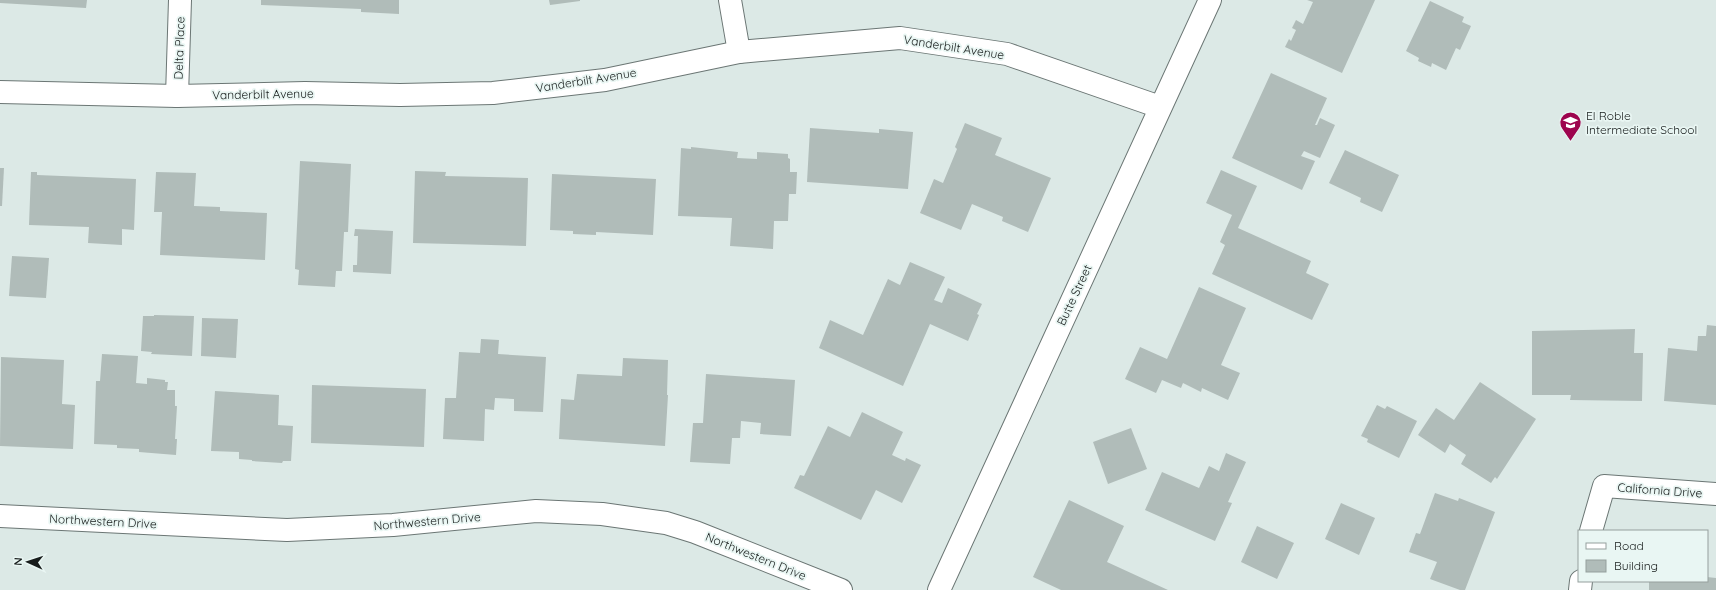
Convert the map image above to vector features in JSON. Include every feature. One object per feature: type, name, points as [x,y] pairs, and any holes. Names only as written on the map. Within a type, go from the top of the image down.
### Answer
[{"type":"street","name":"Delta Place","points":[[177,96],[180,0]]},
{"type":"street","points":[[730,0],[739,52]]},
{"type":"street","name":"Butte Street","points":[[939,590],[1210,0]]},
{"type":"street","name":"Vanderbilt Avenue","points":[[0,92],[177,96],[305,93],[400,95],[493,93],[605,80],[739,52],[900,38],[1006,54],[1160,107]]},
{"type":"street","name":"California Drive","points":[[1591,530],[1604,486],[1716,494]]},
{"type":"street","name":"Northwestern Drive","points":[[0,516],[287,530],[393,525],[536,511],[602,514],[666,523],[695,532],[841,590]]},
{"type":"building","points":[[0,0],[87,0],[86,8],[0,3]]},
{"type":"building","points":[[261,0],[399,0],[399,14],[361,12],[361,9],[261,5]]},
{"type":"building","points":[[549,0],[580,0],[580,1],[550,5]]},
{"type":"building","points":[[1307,0],[1375,0],[1342,73],[1285,47],[1289,39],[1291,41],[1296,30],[1292,28],[1296,20],[1303,24],[1313,2]]},
{"type":"building","points":[[1430,1],[1464,17],[1462,22],[1471,26],[1460,50],[1456,48],[1446,70],[1432,63],[1431,67],[1418,61],[1419,58],[1406,51]]},
{"type":"building","points":[[1271,73],[1327,98],[1315,125],[1317,125],[1320,118],[1335,125],[1320,158],[1304,151],[1301,156],[1315,161],[1302,190],[1232,158]]},
{"type":"building","points":[[965,123],[1002,138],[995,155],[1051,178],[1028,232],[1002,221],[1003,217],[972,204],[961,230],[920,213],[934,179],[943,183],[957,149],[955,147]]},
{"type":"building","points":[[810,128],[879,133],[879,129],[913,132],[908,189],[807,182]]},
{"type":"building","points":[[691,147],[738,152],[737,158],[757,159],[757,152],[788,154],[788,158],[790,159],[790,172],[797,172],[796,194],[789,194],[788,221],[774,221],[773,249],[730,246],[732,218],[678,216],[681,148],[691,149]]},
{"type":"building","points":[[1345,150],[1399,175],[1382,212],[1360,202],[1361,198],[1329,183]]},
{"type":"building","points":[[300,161],[351,164],[348,232],[344,232],[342,271],[336,271],[335,287],[298,285],[299,270],[295,269]]},
{"type":"building","points":[[0,168],[4,168],[2,206],[0,206]]},
{"type":"building","points":[[1221,170],[1257,186],[1238,228],[1311,261],[1306,273],[1329,284],[1312,320],[1212,274],[1225,245],[1220,242],[1232,215],[1206,203]]},
{"type":"building","points":[[415,171],[446,172],[445,176],[528,178],[526,246],[413,243]]},
{"type":"building","points":[[31,172],[37,172],[37,175],[136,179],[134,230],[122,229],[122,245],[88,243],[89,227],[29,225]]},
{"type":"building","points":[[156,172],[196,173],[194,206],[220,207],[220,211],[267,213],[265,260],[160,255],[162,212],[154,212]]},
{"type":"building","points":[[552,174],[656,179],[653,235],[596,232],[596,235],[573,234],[573,231],[550,230]]},
{"type":"building","points":[[355,229],[393,231],[391,274],[353,272],[353,265],[357,265],[358,236],[354,236]]},
{"type":"building","points":[[12,256],[49,258],[46,298],[9,296]]},
{"type":"building","points":[[910,262],[945,277],[934,300],[942,303],[948,288],[982,304],[968,341],[930,324],[903,386],[819,348],[830,320],[863,335],[888,279],[900,285]]},
{"type":"building","points":[[1199,287],[1246,308],[1221,365],[1240,373],[1228,400],[1202,388],[1201,392],[1183,383],[1181,388],[1162,380],[1156,393],[1125,379],[1140,347],[1167,359]]},
{"type":"building","points":[[143,316],[194,316],[192,356],[151,354],[152,352],[141,351]]},
{"type":"building","points":[[202,318],[238,319],[236,358],[201,356]]},
{"type":"building","points":[[1707,325],[1716,326],[1716,405],[1664,401],[1668,348],[1697,351],[1698,336],[1706,336]]},
{"type":"building","points":[[1635,329],[1634,353],[1643,353],[1642,401],[1570,400],[1571,395],[1532,395],[1532,331]]},
{"type":"building","points":[[481,339],[499,340],[498,354],[546,357],[543,412],[514,411],[514,399],[495,398],[494,410],[485,409],[484,441],[443,439],[445,398],[456,398],[459,352],[480,353]]},
{"type":"building","points":[[102,354],[138,356],[136,383],[147,384],[147,378],[165,380],[165,382],[168,382],[167,390],[175,390],[175,406],[177,406],[175,439],[177,439],[176,455],[139,452],[139,449],[117,448],[117,445],[94,444],[96,381],[100,381]]},
{"type":"building","points":[[1,357],[64,360],[62,404],[75,405],[73,449],[0,446]]},
{"type":"building","points":[[623,358],[668,360],[668,395],[665,446],[559,439],[561,399],[574,400],[577,374],[622,376]]},
{"type":"building","points":[[706,374],[795,380],[791,436],[760,434],[761,423],[741,421],[740,438],[732,438],[730,464],[690,462],[693,423],[703,423]]},
{"type":"building","points":[[1480,382],[1536,419],[1497,479],[1495,477],[1491,483],[1461,464],[1466,455],[1450,444],[1445,453],[1418,435],[1436,408],[1454,420]]},
{"type":"building","points":[[312,385],[426,389],[424,447],[311,443]]},
{"type":"building","points":[[215,391],[279,395],[278,425],[293,426],[291,461],[283,461],[282,463],[252,461],[239,459],[239,452],[211,451]]},
{"type":"building","points":[[1377,405],[1385,409],[1387,406],[1417,421],[1399,458],[1367,442],[1368,439],[1361,436]]},
{"type":"building","points":[[862,412],[903,432],[892,455],[905,461],[906,458],[921,465],[902,503],[876,490],[861,520],[794,488],[800,475],[804,476],[828,426],[850,437]]},
{"type":"building","points":[[1131,428],[1147,469],[1108,484],[1093,442]]},
{"type":"building","points":[[1226,453],[1246,462],[1228,502],[1232,503],[1215,541],[1145,510],[1162,472],[1199,488],[1209,466],[1219,471]]},
{"type":"building","points":[[1435,493],[1458,501],[1459,498],[1495,512],[1465,590],[1460,590],[1430,579],[1437,562],[1409,552],[1416,533],[1420,534]]},
{"type":"building","points":[[1069,500],[1124,526],[1107,562],[1168,590],[1061,590],[1033,577]]},
{"type":"building","points":[[1341,503],[1375,518],[1359,555],[1325,539]]},
{"type":"building","points":[[1257,526],[1294,543],[1277,579],[1241,562]]},
{"type":"building","points":[[1708,577],[1716,578],[1716,590],[1649,590],[1649,582],[1708,582]]},
{"type":"place","name":"El Roble Intermediate School","points":[[1571,142]]}]
